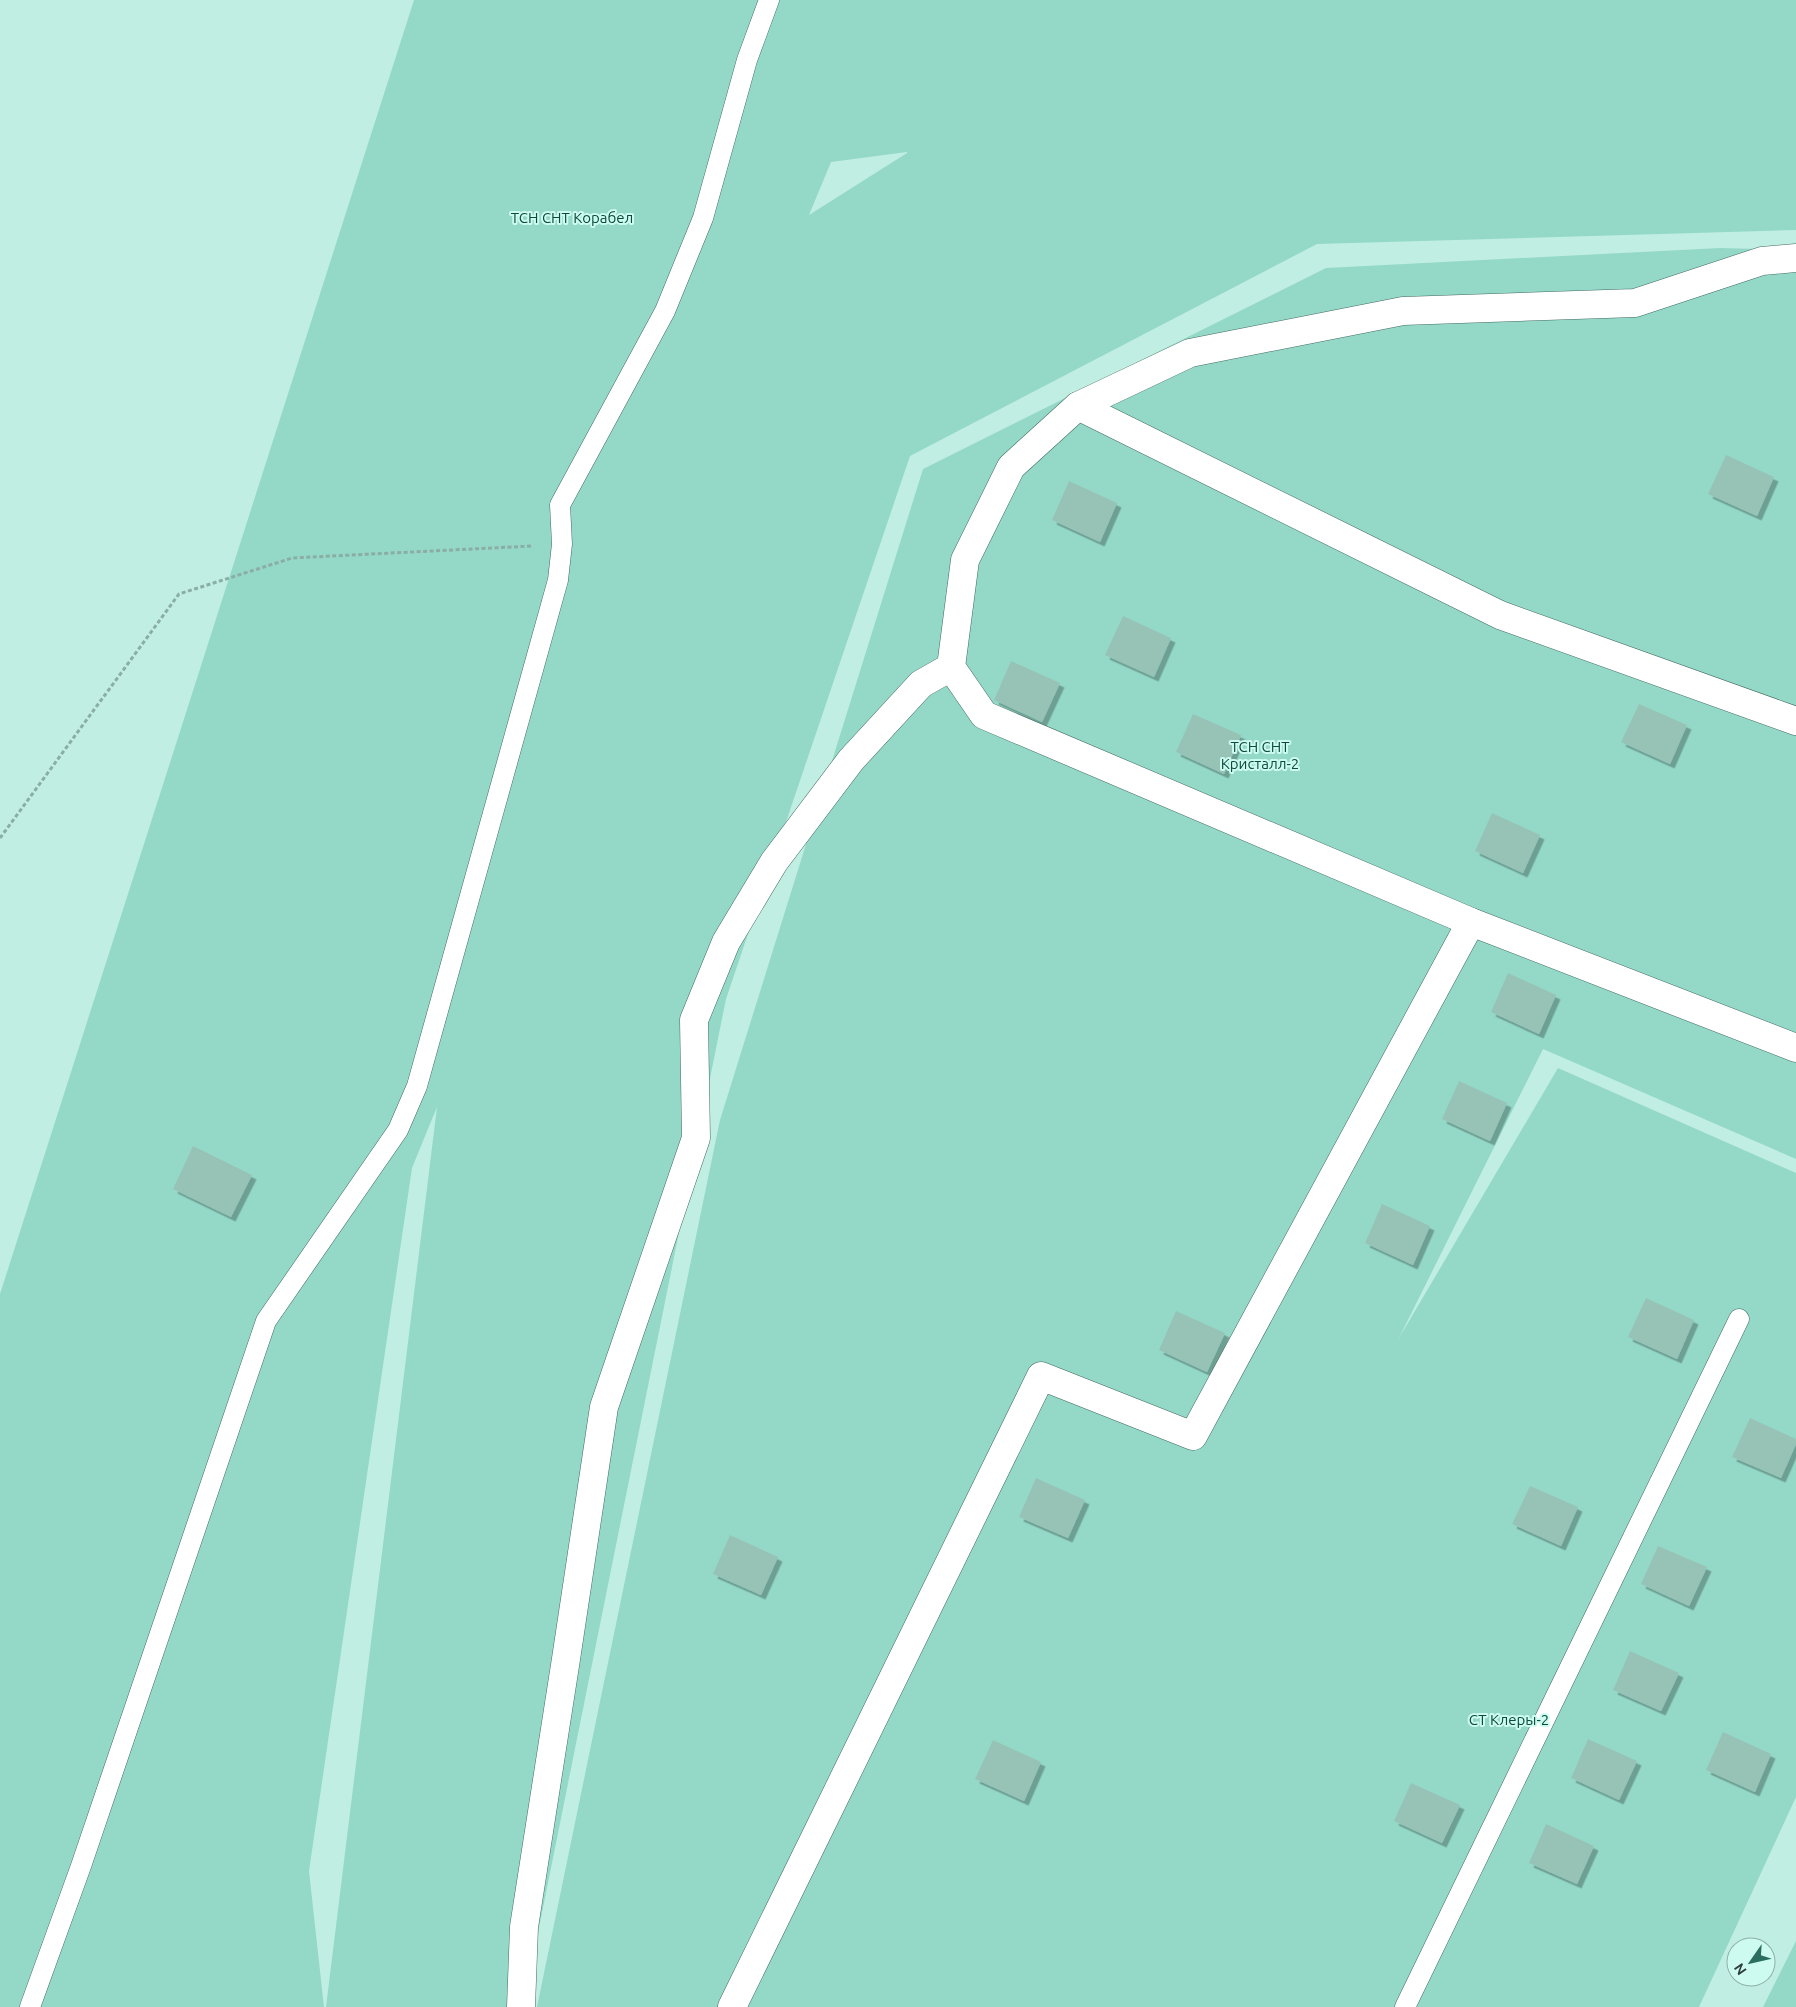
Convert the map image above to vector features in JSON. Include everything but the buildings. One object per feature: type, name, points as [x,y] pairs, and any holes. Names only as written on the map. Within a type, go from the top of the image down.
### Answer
[{"type":"street","points":[[1796,258],[1762,261],[1635,303],[1403,311],[1190,353],[1078,406],[1010,467],[965,560],[952,667],[984,715],[1471,922],[1796,1048]]},
{"type":"street","points":[[1078,406],[1500,614],[1796,721]]},
{"type":"street","points":[[520,2007],[524,1927],[604,1407],[696,1138],[694,1020],[726,942],[774,862],[851,760],[921,684],[952,667]]},
{"type":"street","points":[[732,2007],[1041,1376],[1193,1436],[1471,922]]},
{"type":"lane","points":[[30,2007],[81,1866],[266,1322],[398,1130],[417,1086],[558,580],[562,544],[560,505],[665,311],[703,218],[747,60],[769,0]]},
{"type":"lane","points":[[1405,2007],[1739,1319]]},
{"type":"path","points":[[0,838],[179,594],[292,558],[562,544]]},
{"type":"green space","name":"ТСН СНТ Корабел","points":[[414,0],[1796,0],[1796,230],[1317,244],[910,456],[726,999],[523,2007],[326,2007],[437,1107],[412,1168],[309,1871],[324,2007],[0,2007],[0,1294]],"holes":[[[907,153],[809,215],[831,162]]]},
{"type":"green space","name":"ТСН СНТ Кристалл-2","points":[[1720,248],[1796,250],[1796,1159],[1543,1049],[1399,1338],[1558,1068],[1796,1173],[1796,1797],[1731,1937],[1726,1937],[1726,1949],[1699,2007],[537,2007],[720,1120],[923,469],[1326,268]]},
{"type":"green space","points":[[1796,1941],[1796,2007],[1763,2007],[1773,1987],[1776,1987],[1776,1981]]},
{"type":"park label","name":"СТ Клеры-2","points":[[1509,1720]]}]
